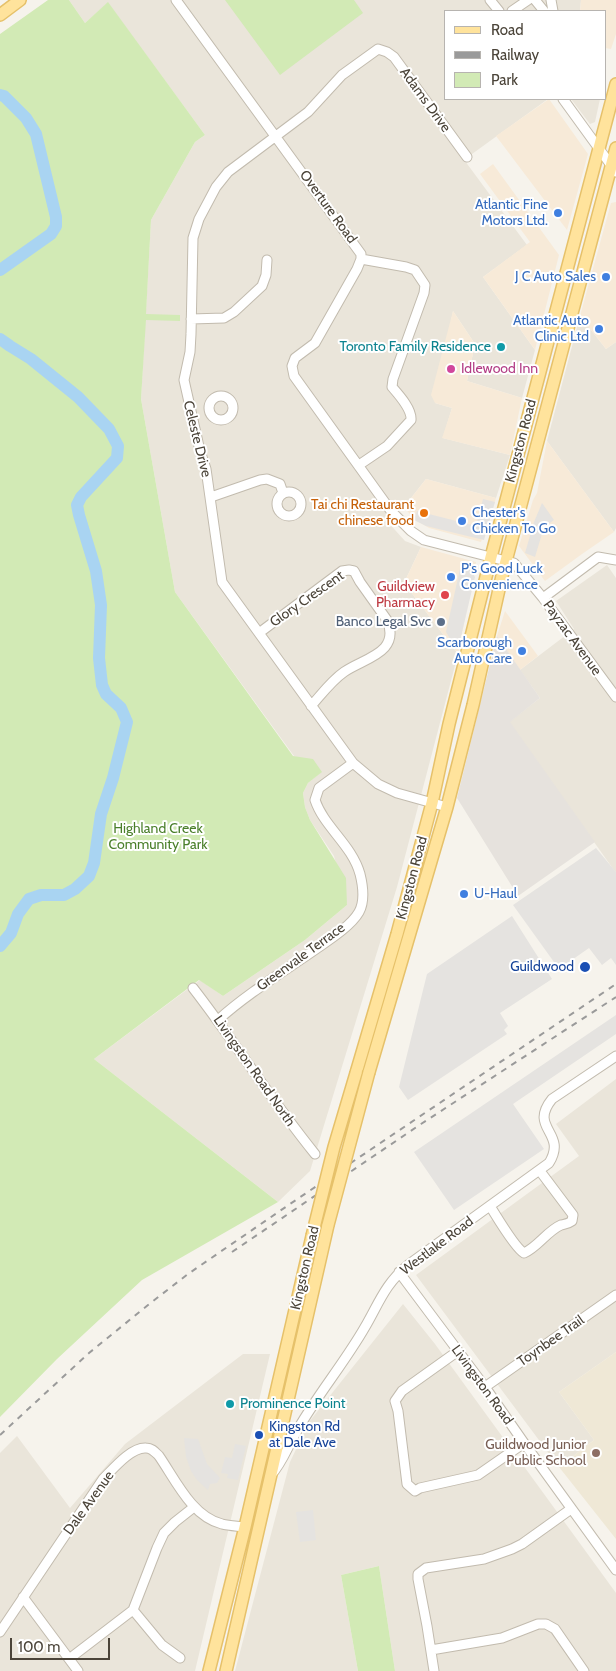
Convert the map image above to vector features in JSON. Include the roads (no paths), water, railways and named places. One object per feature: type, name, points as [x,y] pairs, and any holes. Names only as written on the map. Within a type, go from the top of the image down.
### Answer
[{"type":"main road","points":[[0,15],[20,0]]},
{"type":"main road","name":"Kingston Road","points":[[209,1671],[245,1527],[334,1148],[397,934],[432,803],[449,724],[491,556],[616,84]]},
{"type":"main road","name":"Kingston Road","points":[[226,1671],[328,1226],[369,1072],[447,807],[506,559],[602,198],[613,168],[616,148]]},
{"type":"main road","points":[[602,198],[616,189]]},
{"type":"street","name":"Overture Road","points":[[176,0],[361,254],[361,260],[322,333],[315,343],[295,358],[292,366],[294,376],[391,511],[411,531],[424,540],[506,559]]},
{"type":"street","points":[[490,0],[498,10]]},
{"type":"street","points":[[513,10],[528,0]]},
{"type":"street","points":[[535,0],[543,10]]},
{"type":"street","name":"Celeste Drive","points":[[378,49],[350,68],[308,112],[237,164],[222,178],[195,228],[192,249],[190,352],[184,380],[206,469],[222,582],[353,763],[378,784],[397,793],[447,807]]},
{"type":"street","name":"Adams Drive","points":[[378,49],[394,57],[467,157]]},
{"type":"street","points":[[566,100],[613,168]]},
{"type":"street","points":[[191,320],[224,318],[234,312],[262,286],[266,275],[267,260]]},
{"type":"street","points":[[359,465],[387,446],[411,420],[409,410],[392,387],[393,379],[425,285],[415,270],[361,260]]},
{"type":"street","points":[[193,416],[209,412]]},
{"type":"street","points":[[211,497],[267,479],[280,484],[283,493]]},
{"type":"street","points":[[543,598],[598,558],[616,560]]},
{"type":"street","name":"Payzac Avenue","points":[[506,559],[514,563],[543,598],[616,698]]},
{"type":"street","name":"Glory Crescent","points":[[259,633],[342,571],[354,571],[386,620],[389,626],[390,637],[381,652],[342,673],[311,706]]},
{"type":"street","name":"Greenvale Terrace","points":[[218,1020],[252,992],[334,936],[360,910],[363,893],[360,873],[349,851],[315,800],[319,788],[353,763]]},
{"type":"street","name":"Livingston Road North","points":[[193,988],[218,1020],[284,1116],[314,1154]]},
{"type":"street","name":"Westlake Road","points":[[270,1475],[280,1465],[299,1427],[365,1327],[379,1298],[400,1272],[549,1163],[554,1155],[555,1147],[545,1125],[546,1107],[552,1099],[616,1056]]},
{"type":"street","points":[[490,1206],[518,1250],[524,1253],[531,1250],[562,1225],[568,1225],[572,1221],[573,1215],[540,1171]]},
{"type":"street","name":"Livingston Road","points":[[400,1272],[485,1386],[616,1570]]},
{"type":"street","name":"Toynbee Trail","points":[[485,1386],[616,1295]]},
{"type":"street","points":[[458,1351],[402,1391],[395,1401],[398,1411],[407,1484],[415,1491],[420,1488],[478,1475],[524,1443]]},
{"type":"street","name":"Dale Avenue","points":[[0,1632],[104,1479],[117,1464],[134,1451],[145,1447],[153,1450],[194,1507],[206,1518],[222,1524],[245,1527]]},
{"type":"street","points":[[69,1659],[133,1610],[164,1533],[194,1507]]},
{"type":"street","points":[[434,1671],[418,1579],[420,1571],[430,1567],[478,1560],[503,1552],[522,1544],[571,1509]]},
{"type":"street","points":[[23,1597],[78,1671]]},
{"type":"street","points":[[133,1610],[162,1645],[180,1658]]},
{"type":"street","points":[[431,1650],[502,1638],[538,1624],[546,1624],[555,1629],[584,1671]]},
{"type":"waterway","points":[[0,95],[4,96],[26,118],[36,134],[56,217],[56,226],[51,234],[0,270]]},
{"type":"waterway","points":[[0,339],[31,359],[78,397],[109,429],[118,446],[117,458],[81,497],[77,505],[96,571],[101,605],[99,658],[102,685],[106,694],[121,708],[127,722],[113,778],[101,814],[94,863],[89,876],[75,889],[64,895],[41,895],[29,899],[18,914],[11,933],[0,946]]},
{"type":"railway","points":[[0,1435],[89,1353],[188,1274],[616,984]]},
{"type":"railway","points":[[232,1252],[421,1124],[616,997]]},
{"type":"place","name":"Atlantic Fine Motors Ltd.","points":[[558,213]]},
{"type":"place","name":"J C Auto Sales","points":[[606,277]]},
{"type":"place","name":"Atlantic Auto Clinic Ltd","points":[[599,329]]},
{"type":"place","name":"Toronto Family Residence","points":[[501,347]]},
{"type":"place","name":"Idlewood Inn","points":[[451,369]]},
{"type":"place","name":"Tai chi Restaurant chinese food","points":[[424,513]]},
{"type":"place","name":"Chester's Chicken To Go","points":[[462,521]]},
{"type":"place","name":"P's Good Luck Convenience","points":[[451,577]]},
{"type":"place","name":"Guildview Pharmacy","points":[[445,595]]},
{"type":"place","name":"Banco Legal Svc","points":[[441,622]]},
{"type":"place","name":"Scarborough Auto Care","points":[[522,651]]},
{"type":"place","name":"U-Haul","points":[[464,894]]},
{"type":"place","name":"Guildwood","points":[[585,967]]},
{"type":"place","name":"Prominence Point","points":[[230,1404]]},
{"type":"place","name":"Kingston Rd at Dale Ave","points":[[259,1435]]},
{"type":"place","name":"Guildwood Junior Public School","points":[[596,1453]]},
{"type":"park label","name":"Highland Creek Community Park","points":[[158,838]]}]
